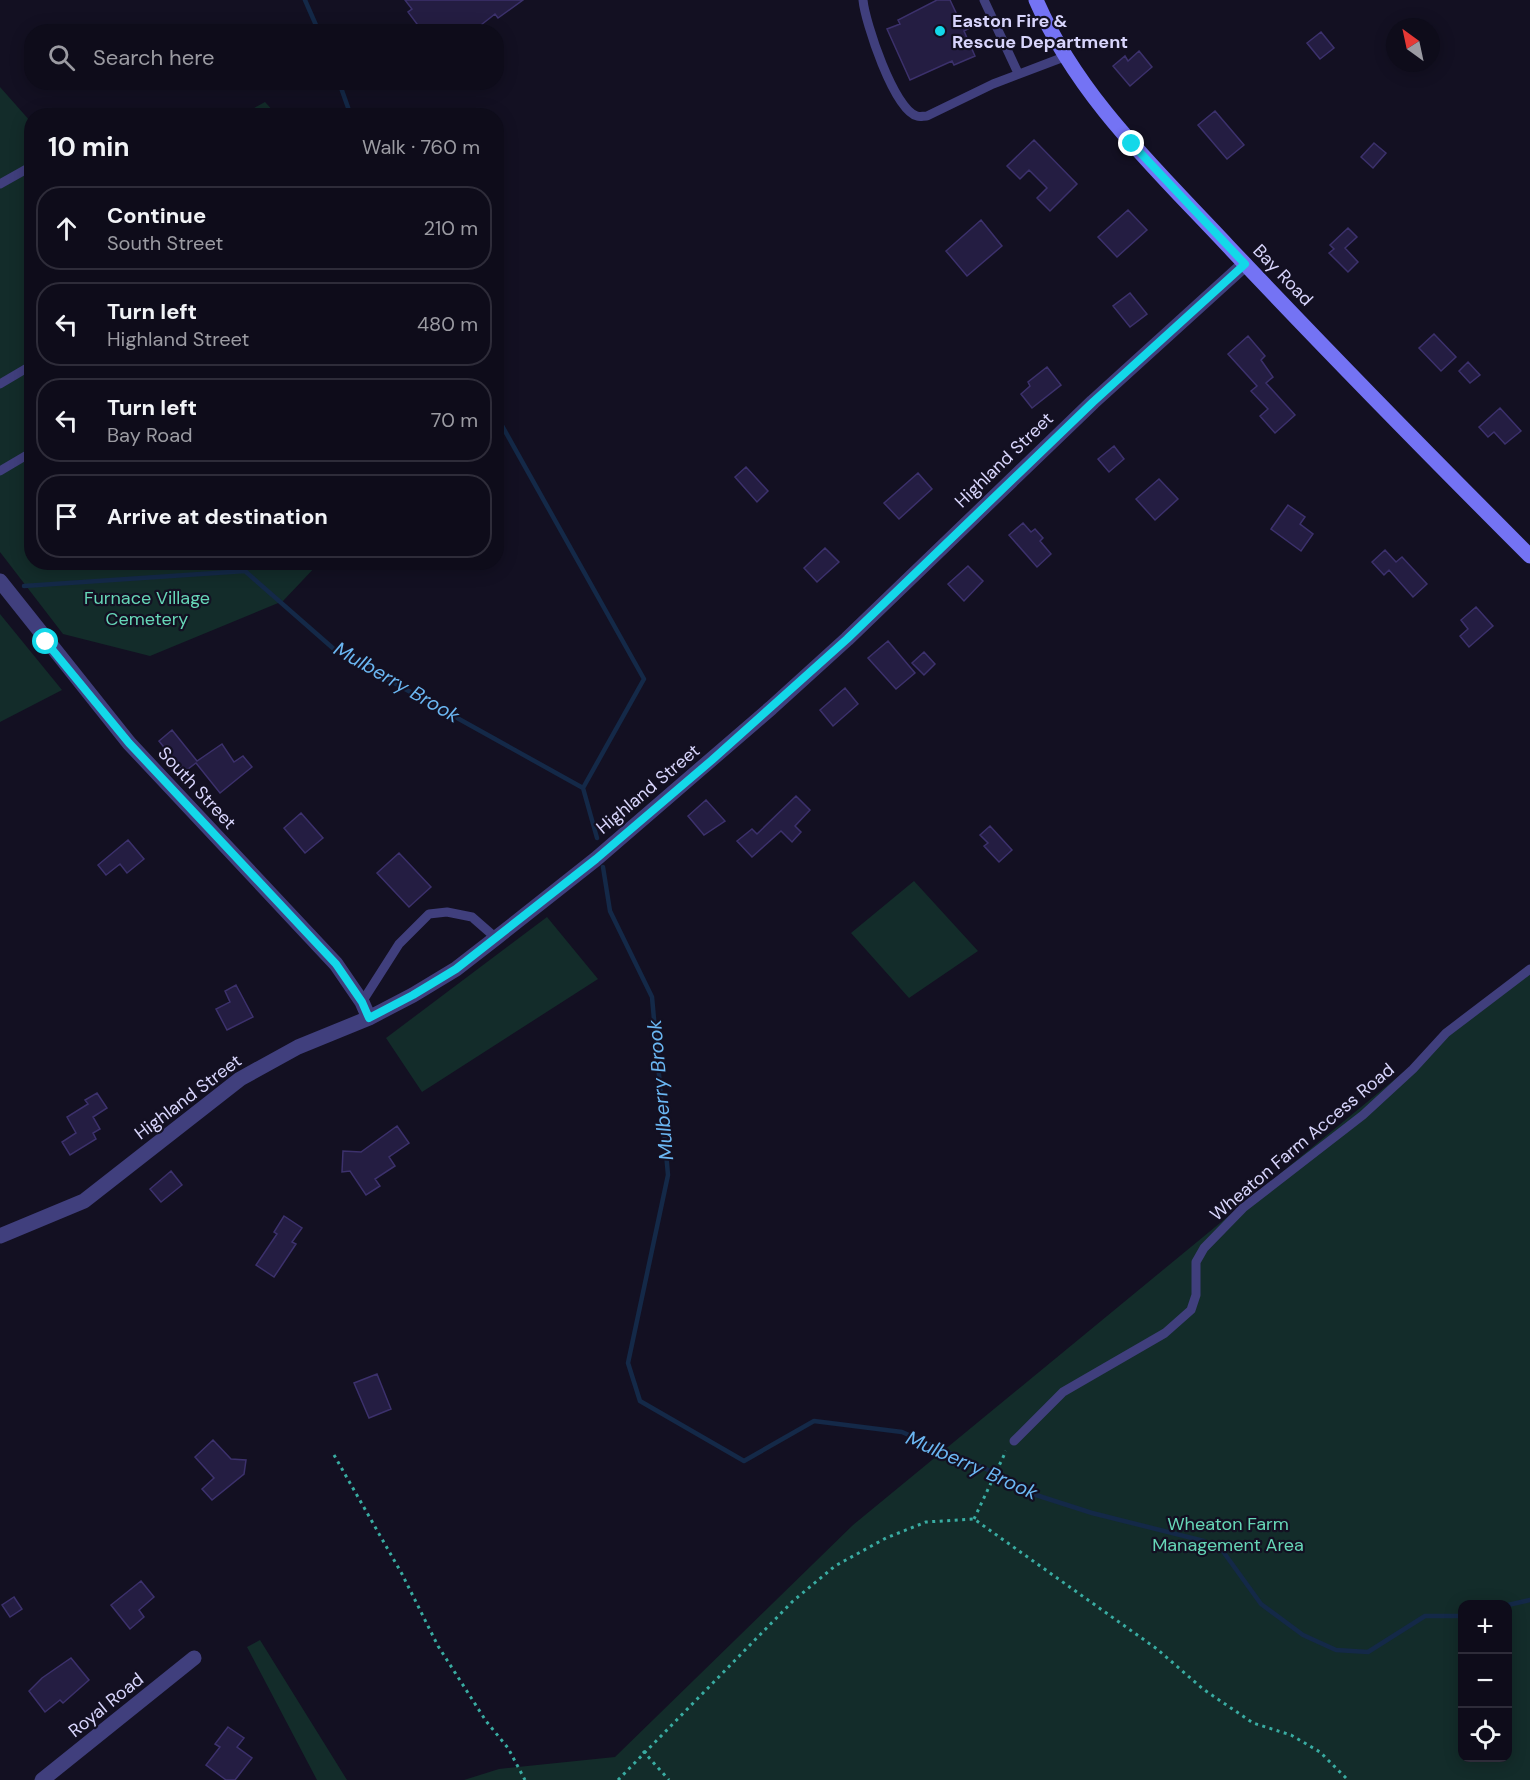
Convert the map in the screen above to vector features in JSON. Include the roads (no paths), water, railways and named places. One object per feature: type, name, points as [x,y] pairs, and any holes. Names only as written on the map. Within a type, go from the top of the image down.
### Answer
[{"type":"main road","name":"Bay Road","points":[[1036,0],[1064,57],[1104,112],[1245,264],[1530,556]]},
{"type":"street","name":"Highland Street","points":[[0,1236],[84,1201],[191,1115],[263,1066],[319,1037],[369,1018],[430,985],[496,938],[605,851],[771,708],[847,639],[1093,402],[1245,264]]},
{"type":"street","name":"South Street","points":[[0,581],[129,743],[336,964],[362,1002],[369,1018]]},
{"type":"street","name":"Royal Road","points":[[42,1780],[194,1658]]},
{"type":"lane","points":[[863,0],[869,26],[895,91],[908,110],[917,116],[941,110],[1018,73],[1064,57]]},
{"type":"lane","points":[[984,0],[1018,73]]},
{"type":"lane","points":[[0,184],[24,170]]},
{"type":"lane","points":[[0,384],[24,370]]},
{"type":"lane","points":[[0,471],[24,457]]},
{"type":"lane","points":[[362,1002],[399,944],[429,914],[447,912],[472,917],[496,938]]},
{"type":"lane","name":"Wheaton Farm Access Road","points":[[1014,1441],[1063,1392],[1165,1333],[1191,1310],[1196,1295],[1196,1262],[1204,1248],[1243,1208],[1363,1115],[1413,1069],[1446,1033],[1530,969]]},
{"type":"waterway","points":[[305,0],[316,24]]},
{"type":"waterway","points":[[342,90],[348,108]]},
{"type":"waterway","points":[[504,429],[644,679],[583,788]]},
{"type":"waterway","name":"Mulberry Brook","points":[[24,586],[245,571],[335,650],[583,788],[597,838]]},
{"type":"waterway","name":"Mulberry Brook","points":[[603,867],[610,911],[652,997],[668,1175],[628,1363],[640,1401],[744,1461],[814,1421],[902,1432],[1004,1477],[1036,1495],[1092,1513],[1204,1541],[1222,1550],[1261,1604],[1303,1635],[1336,1650],[1368,1652],[1425,1616],[1458,1616]]},
{"type":"waterway","name":"Mulberry Brook","points":[[1512,1604],[1530,1600]]},
{"type":"place","name":"Easton Fire & Rescue Department","points":[[940,31]]},
{"type":"park label","name":"Furnace Village Cemetery","points":[[147,608]]},
{"type":"park label","name":"Wheaton Farm Management Area","points":[[1228,1534]]}]
